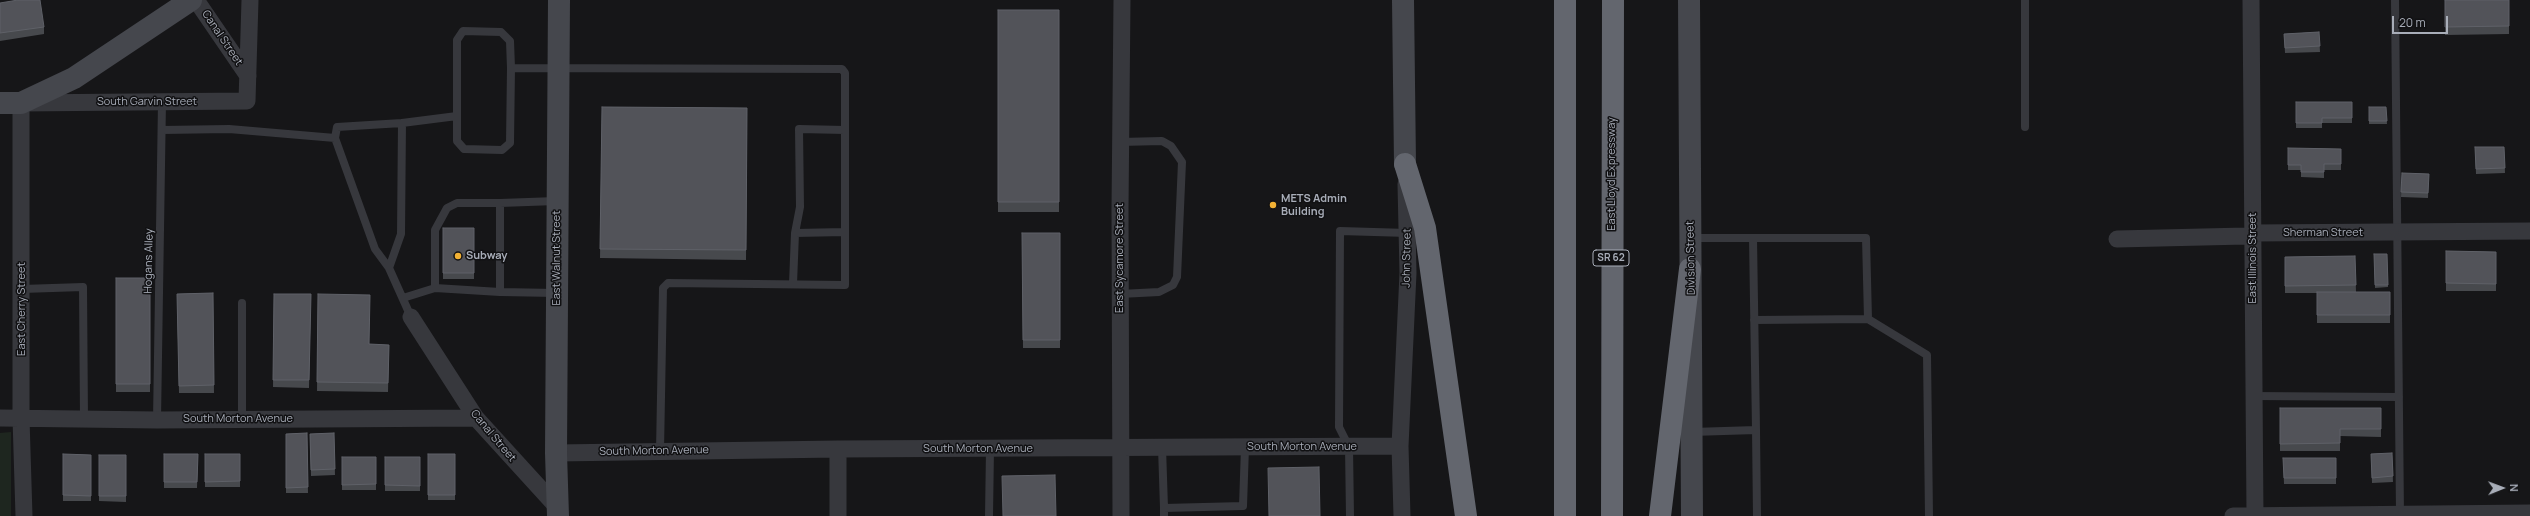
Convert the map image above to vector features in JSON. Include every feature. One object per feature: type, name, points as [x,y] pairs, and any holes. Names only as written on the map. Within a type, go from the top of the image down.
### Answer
[{"type":"highway","points":[[1565,0],[1565,516]]},
{"type":"highway","name":"East Lloyd Expressway","points":[[1612,516],[1613,0]]},
{"type":"highway","points":[[1405,164],[1425,228],[1466,516]]},
{"type":"highway","points":[[1660,516],[1690,269]]},
{"type":"main road","name":"South Garvin Street","points":[[0,103],[21,103],[74,78],[191,0]]},
{"type":"main road","name":"East Walnut Street","points":[[558,512],[556,453],[560,0]]},
{"type":"main road","name":"John Street","points":[[1403,0],[1405,164]]},
{"type":"main road","name":"Division Street","points":[[1689,0],[1692,516]]},
{"type":"street","name":"Canal Street","points":[[196,0],[248,76]]},
{"type":"street","points":[[248,76],[250,0]]},
{"type":"street","name":"East Sycamore Street","points":[[1121,516],[1120,142],[1122,0]]},
{"type":"street","name":"East Illinois Street","points":[[2251,0],[2255,515]]},
{"type":"street","name":"South Garvin Street","points":[[21,103],[247,101],[248,76]]},
{"type":"street","name":"East Cherry Street","points":[[21,103],[21,418],[24,516]]},
{"type":"street","name":"John Street","points":[[1402,516],[1400,446],[1408,233],[1405,164]]},
{"type":"street","name":"Sherman Street","points":[[2117,239],[2246,236],[2253,233],[2530,231]]},
{"type":"street","name":"Canal Street","points":[[411,317],[476,418],[558,512]]},
{"type":"street","name":"South Morton Avenue","points":[[0,418],[157,420],[476,418]]},
{"type":"street","name":"South Morton Avenue","points":[[556,453],[838,449],[1400,446]]},
{"type":"street","points":[[838,449],[838,516]]},
{"type":"street","points":[[2233,516],[2530,513]]},
{"type":"lane","points":[[2025,0],[2025,127]]},
{"type":"lane","points":[[2395,0],[2400,514]]},
{"type":"lane","points":[[463,31],[501,32],[510,41],[511,68],[510,143],[502,150],[464,150],[457,141],[457,40],[463,31]]},
{"type":"lane","points":[[511,68],[842,69],[845,73],[845,285],[668,283],[663,288],[660,451]]},
{"type":"lane","name":"Hogans Alley","points":[[157,420],[162,102]]},
{"type":"lane","points":[[411,317],[389,268],[375,249],[335,138],[337,127],[402,123],[457,116]]},
{"type":"lane","points":[[389,268],[401,234],[402,123]]},
{"type":"lane","points":[[162,130],[229,129],[335,138]]},
{"type":"lane","points":[[793,284],[795,233],[800,207],[799,129],[845,130]]},
{"type":"lane","points":[[1120,142],[1162,142],[1171,146],[1182,162],[1178,277],[1173,285],[1159,292],[1120,294]]},
{"type":"lane","points":[[434,288],[435,230],[447,208],[457,203],[464,202],[558,201]]},
{"type":"lane","points":[[500,202],[500,292]]},
{"type":"lane","points":[[1350,516],[1349,447],[1339,427],[1340,231],[1408,233]]},
{"type":"lane","points":[[795,233],[845,232]]},
{"type":"lane","points":[[1690,238],[1866,238],[1868,319]]},
{"type":"lane","points":[[1752,238],[1757,516]]},
{"type":"lane","points":[[22,289],[84,287],[84,419]]},
{"type":"lane","points":[[403,298],[434,288],[500,292],[557,293]]},
{"type":"lane","points":[[242,303],[242,419]]},
{"type":"lane","points":[[1754,320],[1868,319],[1927,354],[1929,516]]},
{"type":"lane","points":[[2253,396],[2399,396]]},
{"type":"lane","points":[[1692,432],[1756,430]]},
{"type":"lane","points":[[1162,447],[1164,512],[1243,506],[1246,447]]},
{"type":"lane","points":[[989,516],[990,449]]},
{"type":"shaded area","points":[[11,432],[11,516],[0,516],[0,433]]},
{"type":"building","points":[[18,0],[40,0],[44,27],[0,33],[0,3]]},
{"type":"building","points":[[2445,0],[2509,0],[2509,26],[2445,27]]},
{"type":"building","points":[[998,10],[1059,10],[1059,202],[998,202]]},
{"type":"building","points":[[2319,32],[2320,46],[2285,48],[2284,34]]},
{"type":"building","points":[[2296,102],[2352,102],[2352,118],[2322,118],[2322,123],[2296,123]]},
{"type":"building","points":[[602,107],[747,108],[746,250],[600,249]]},
{"type":"building","points":[[2369,107],[2386,107],[2387,121],[2369,121]]},
{"type":"building","points":[[2475,147],[2504,147],[2505,168],[2476,169]]},
{"type":"building","points":[[2288,148],[2341,149],[2341,164],[2324,164],[2324,172],[2301,172],[2301,165],[2288,165]]},
{"type":"building","points":[[2402,173],[2429,174],[2428,193],[2401,192]]},
{"type":"building","name":"Subway","points":[[443,228],[474,228],[474,273],[443,273]]},
{"type":"building","points":[[1022,233],[1060,233],[1060,340],[1023,340]]},
{"type":"building","points":[[2446,251],[2496,252],[2496,284],[2446,283]]},
{"type":"building","points":[[2374,254],[2387,254],[2388,285],[2375,285]]},
{"type":"building","points":[[2355,256],[2356,285],[2285,286],[2285,257]]},
{"type":"building","points":[[116,278],[150,278],[150,384],[116,384]]},
{"type":"building","points":[[2317,292],[2390,292],[2390,315],[2317,315]]},
{"type":"building","points":[[213,293],[214,385],[179,386],[177,294]]},
{"type":"building","points":[[274,294],[311,294],[309,380],[273,380]]},
{"type":"building","points":[[318,294],[370,295],[369,344],[389,345],[388,383],[317,382]]},
{"type":"building","points":[[2280,408],[2381,408],[2381,429],[2340,429],[2340,443],[2280,444]]},
{"type":"building","points":[[307,433],[308,487],[286,488],[286,434]]},
{"type":"building","points":[[334,433],[335,469],[311,470],[310,434]]},
{"type":"building","points":[[2392,453],[2393,476],[2372,478],[2371,454]]},
{"type":"building","points":[[63,454],[91,455],[91,496],[63,495]]},
{"type":"building","points":[[164,454],[198,454],[197,482],[164,482]]},
{"type":"building","points":[[205,454],[240,454],[240,481],[205,482]]},
{"type":"building","points":[[428,454],[455,454],[455,495],[428,495]]},
{"type":"building","points":[[99,455],[126,455],[126,496],[99,496]]},
{"type":"building","points":[[342,457],[376,457],[376,484],[342,485]]},
{"type":"building","points":[[385,457],[420,457],[420,486],[385,485]]},
{"type":"building","points":[[2283,458],[2336,458],[2336,478],[2284,478]]},
{"type":"building","points":[[1319,467],[1320,516],[1269,516],[1268,468]]},
{"type":"building","points":[[1055,475],[1056,516],[1003,516],[1002,476]]},
{"type":"place","name":"METS Admin Building","points":[[1273,205]]},
{"type":"place","name":"Subway","points":[[458,256]]}]
